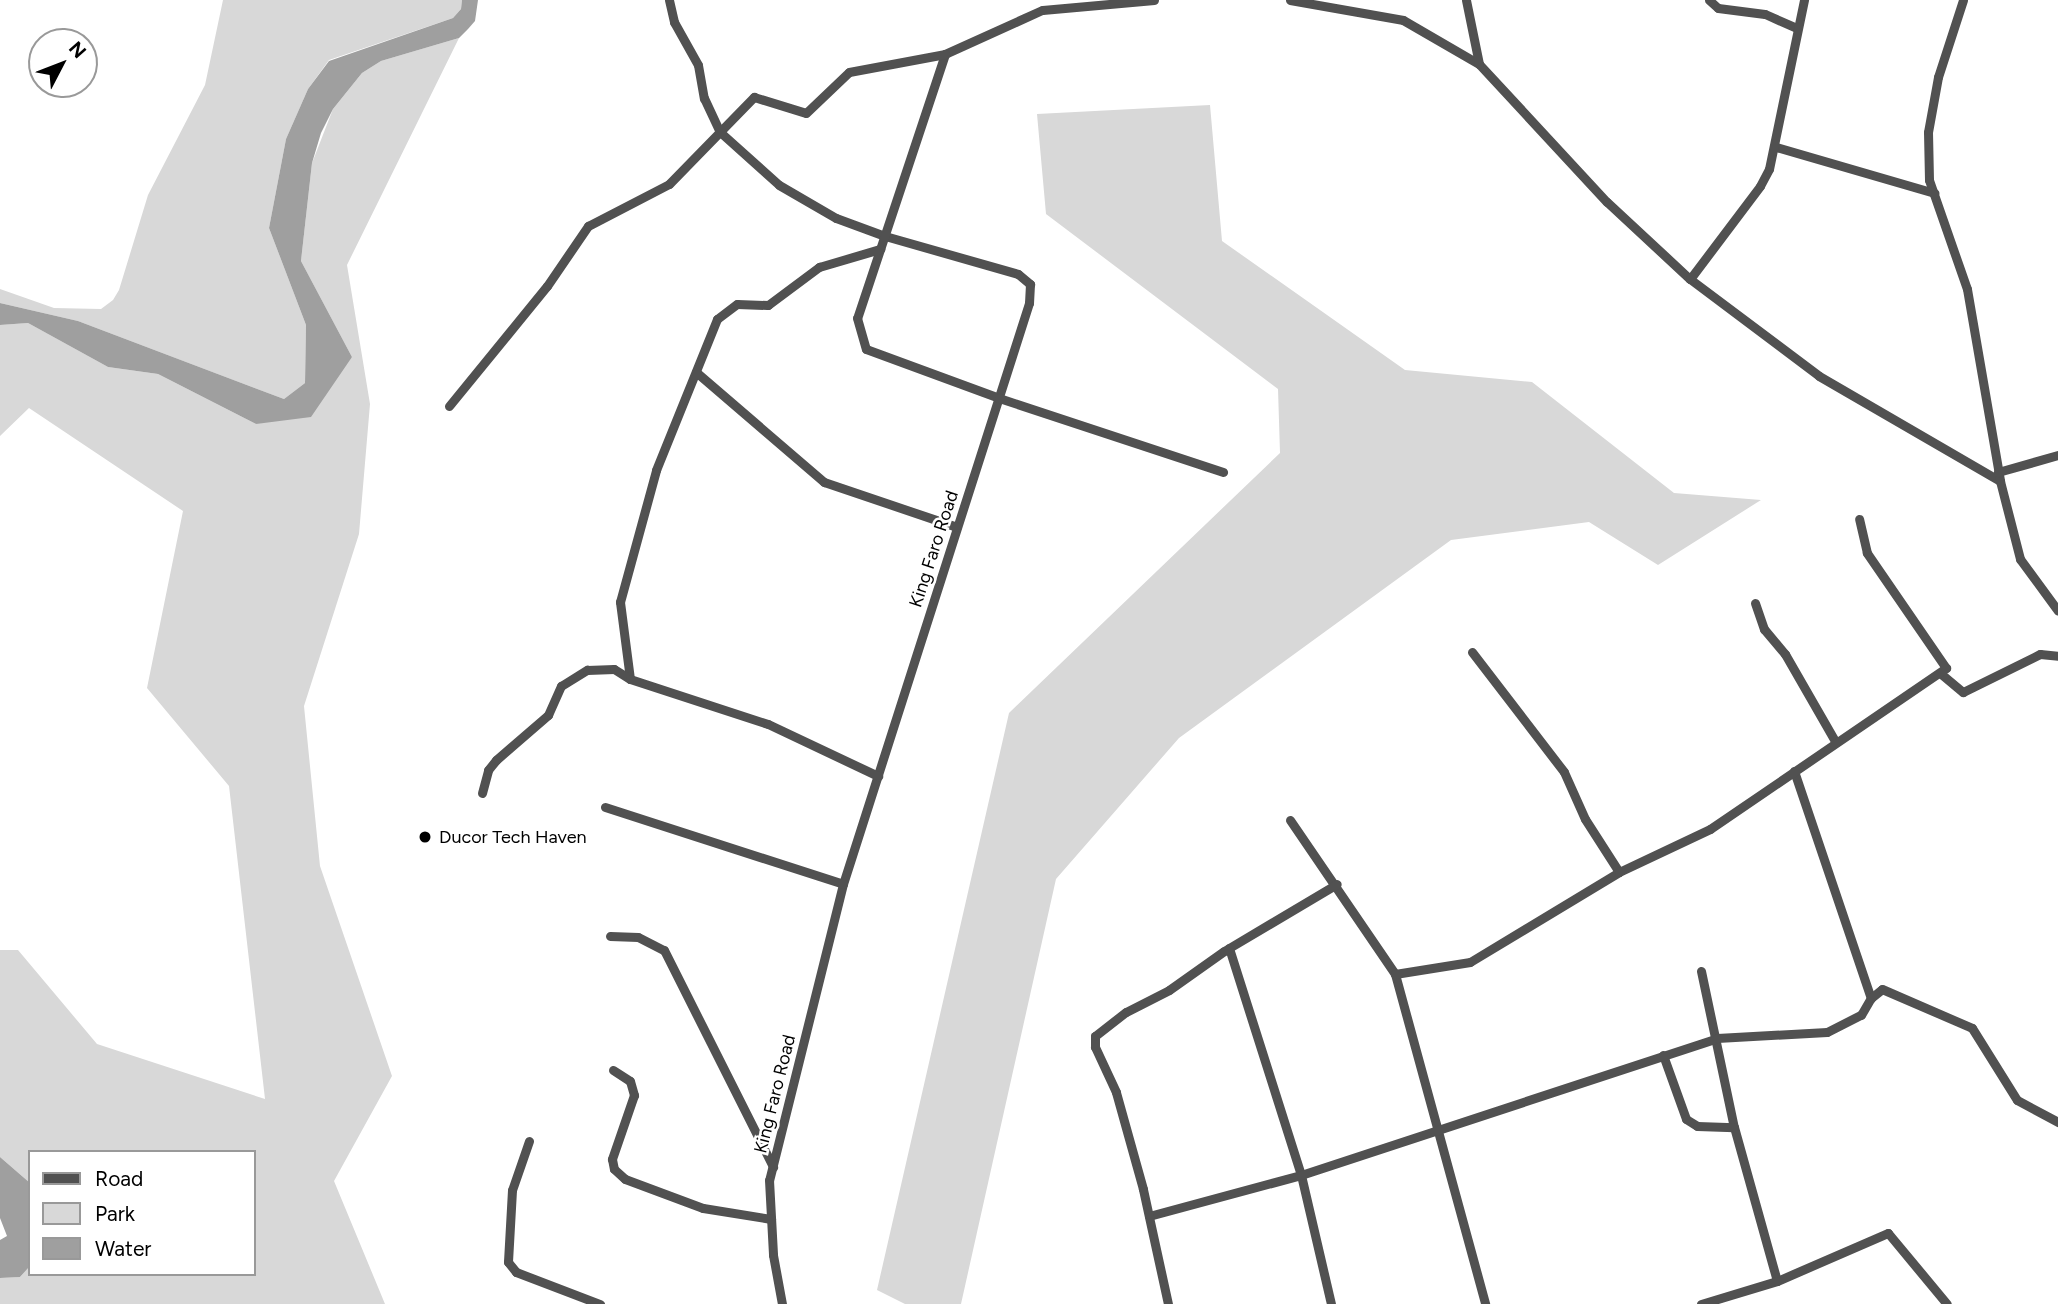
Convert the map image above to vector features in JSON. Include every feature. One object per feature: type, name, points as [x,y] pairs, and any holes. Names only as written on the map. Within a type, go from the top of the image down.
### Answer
[{"type":"street","name":"King Faro Road","points":[[669,0],[674,22],[698,65],[704,98],[720,132],[779,185],[836,218],[886,236],[1018,274],[1030,284],[1030,303],[843,884],[769,1180],[773,1255],[782,1304]]},
{"type":"street","points":[[1042,10],[1047,0]]},
{"type":"street","points":[[449,406],[547,286],[588,226],[669,184],[754,97],[806,113],[849,72],[945,54],[1042,10],[1154,0]]},
{"type":"street","points":[[1290,0],[1403,20],[1479,64],[1607,202],[1690,279],[1819,376],[1999,476],[2058,456]]},
{"type":"street","points":[[1466,0],[1479,64]]},
{"type":"street","points":[[1709,0],[1718,8],[1765,15],[1797,28]]},
{"type":"street","points":[[1690,279],[1760,186],[1776,147],[1804,0]]},
{"type":"street","points":[[1963,0],[1938,77],[1928,132],[1929,180],[1967,289],[1999,476],[2020,559],[2058,611]]},
{"type":"street","points":[[945,54],[857,318],[866,349],[999,398],[1223,472]]},
{"type":"street","points":[[1776,147],[1934,192]]},
{"type":"street","points":[[630,679],[620,602],[656,470],[717,318],[737,304],[768,305],[820,267],[880,249]]},
{"type":"street","points":[[696,372],[824,482],[957,527]]},
{"type":"street","points":[[1395,974],[1470,962],[1619,872],[1710,829],[1835,741],[1946,668],[1867,553],[1859,519]]},
{"type":"street","points":[[1755,603],[1764,629],[1785,654],[1835,741]]},
{"type":"street","points":[[1472,652],[1564,772],[1585,819],[1619,872]]},
{"type":"street","points":[[1940,673],[1963,692],[2040,654],[2058,656]]},
{"type":"street","points":[[482,793],[488,770],[548,715],[561,686],[587,670],[614,669],[630,679],[768,724],[878,776]]},
{"type":"street","points":[[1794,771],[1871,998]]},
{"type":"street","points":[[605,807],[843,884]]},
{"type":"street","points":[[1290,820],[1337,884],[1395,974],[1485,1304]]},
{"type":"street","points":[[1168,1304],[1149,1216],[1116,1092],[1095,1047],[1095,1036],[1126,1012],[1170,990],[1229,948],[1337,884]]},
{"type":"street","points":[[610,936],[638,937],[664,950],[773,1167]]},
{"type":"street","points":[[1229,948],[1301,1175],[1331,1304]]},
{"type":"street","points":[[1701,971],[1734,1127],[1776,1281]]},
{"type":"street","points":[[1149,1216],[1301,1175],[1436,1128],[1717,1038],[1826,1032],[1861,1015],[1871,998],[1882,989],[1972,1028],[2017,1100],[2058,1122]]},
{"type":"street","points":[[1663,1055],[1686,1119],[1697,1126],[1734,1127]]},
{"type":"street","points":[[613,1070],[629,1081],[634,1096],[612,1159],[614,1169],[625,1179],[703,1208],[771,1219]]},
{"type":"street","points":[[529,1141],[512,1190],[508,1262],[516,1272],[600,1304]]},
{"type":"street","points":[[1701,1304],[1776,1281],[1888,1233],[1942,1302]]},
{"type":"green space","points":[[223,0],[462,0],[461,9],[453,18],[329,60],[308,89],[286,139],[269,228],[306,325],[305,383],[284,399],[78,321],[0,303],[0,289],[54,308],[101,309],[113,300],[119,290],[148,195],[205,85]]},
{"type":"green space","points":[[459,38],[347,265],[370,404],[359,534],[304,706],[320,866],[392,1076],[334,1181],[385,1304],[0,1304],[0,1278],[20,1277],[28,1268],[28,1276],[256,1276],[256,1150],[28,1150],[28,1181],[0,1157],[0,950],[18,950],[97,1044],[265,1099],[229,786],[147,688],[183,511],[29,408],[0,436],[0,325],[28,323],[108,367],[158,374],[256,424],[352,357],[301,261],[312,163],[333,109],[362,73],[381,61]]},
{"type":"green space","points":[[1210,105],[1222,241],[1405,370],[1532,382],[1674,493],[1761,500],[1658,565],[1589,522],[1451,540],[1179,738],[1056,879],[961,1304],[905,1304],[877,1290],[1009,713],[1280,453],[1278,389],[1046,214],[1037,114]]},
{"type":"water","points":[[462,0],[478,0],[475,21],[459,38],[381,61],[362,73],[333,109],[321,133],[312,163],[301,261],[352,357],[311,417],[256,424],[158,374],[108,367],[28,323],[0,325],[0,303],[78,321],[284,399],[305,383],[306,325],[269,228],[286,139],[308,89],[329,61],[453,18],[461,9]]},
{"type":"water","points":[[0,1157],[28,1181],[28,1268],[20,1277],[0,1278],[0,1240],[7,1236],[0,1218]]},
{"type":"place","name":"Ducor Tech Haven","points":[[425,837]]}]
